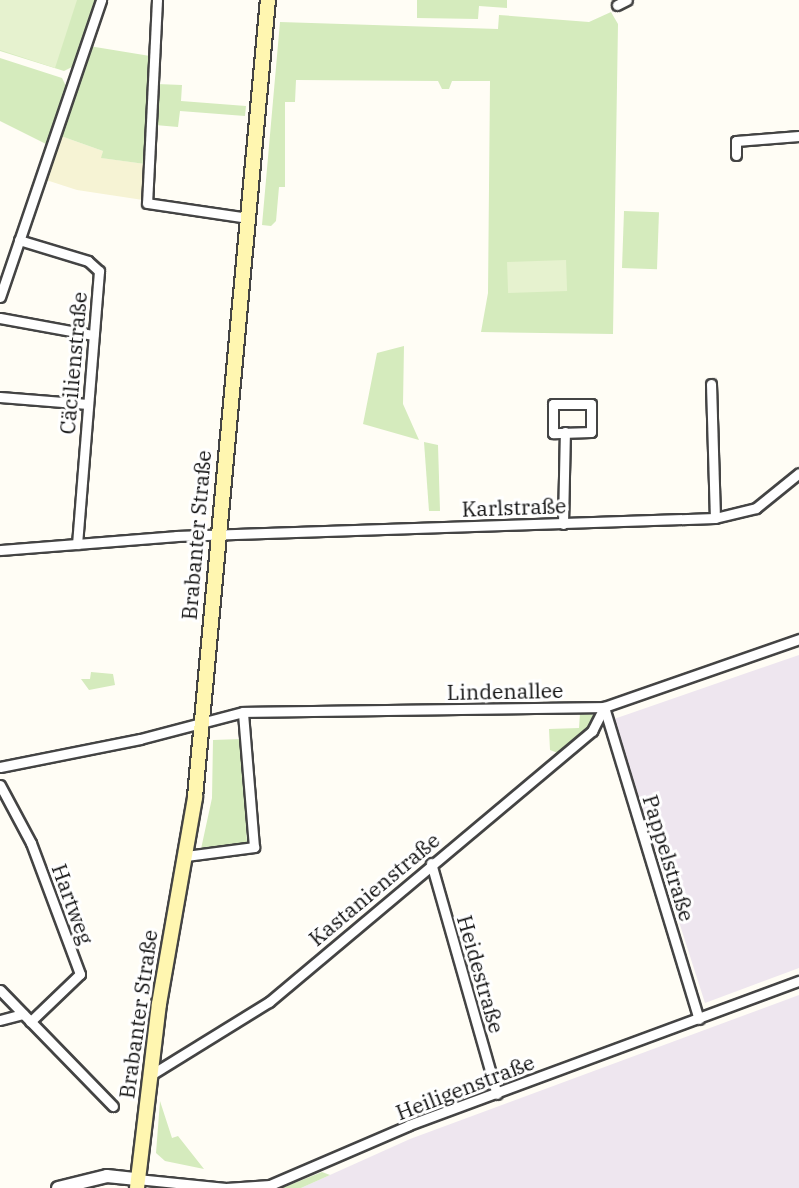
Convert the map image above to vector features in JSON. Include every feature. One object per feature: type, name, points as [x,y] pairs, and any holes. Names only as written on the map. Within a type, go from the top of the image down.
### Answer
[{"type":"main road","name":"Brabanter Straße","points":[[137,1184],[149,1076],[186,856],[201,721],[268,0]]},
{"type":"street","points":[[0,290],[100,0]]},
{"type":"street","points":[[157,0],[147,203],[249,218]]},
{"type":"street","points":[[617,5],[627,0]]},
{"type":"street","points":[[736,155],[736,141],[799,136]]},
{"type":"street","name":"Cäcilienstraße","points":[[19,240],[88,261],[99,271],[77,544]]},
{"type":"street","points":[[0,318],[93,335]]},
{"type":"street","points":[[711,384],[715,518]]},
{"type":"street","points":[[0,397],[87,404]]},
{"type":"street","points":[[553,404],[591,404],[591,432],[564,432],[553,433],[553,404]]},
{"type":"street","points":[[562,524],[564,432]]},
{"type":"street","name":"Karlstraße","points":[[0,550],[217,534],[715,518],[756,508],[799,473]]},
{"type":"street","name":"Lindenallee","points":[[0,767],[140,739],[201,721],[243,712],[604,707],[799,639]]},
{"type":"street","name":"Kastanienstraße","points":[[149,1076],[269,1002],[431,863],[583,739],[604,707]]},
{"type":"street","name":"Pappelstraße","points":[[604,707],[699,1019]]},
{"type":"street","points":[[186,856],[254,848],[243,712]]},
{"type":"street","name":"Hartweg","points":[[0,785],[32,843],[80,974],[30,1022]]},
{"type":"street","name":"Heidestraße","points":[[431,863],[497,1094]]},
{"type":"street","name":"Heiligenstraße","points":[[137,1184],[226,1188],[270,1185],[299,1175],[410,1125],[799,981]]},
{"type":"street","points":[[0,990],[113,1107]]},
{"type":"street","points":[[0,1020],[22,1014]]},
{"type":"street","points":[[57,1188],[107,1176],[137,1184]]},
{"type":"shaded area","points":[[58,135],[103,151],[102,158],[145,164],[143,200],[77,190],[43,179]]},
{"type":"shaded area","points":[[799,655],[799,968],[705,1003],[614,719]]},
{"type":"shaded area","points":[[799,995],[799,1188],[301,1188],[410,1139]]},
{"type":"green space","points":[[0,0],[96,0],[72,67],[64,71],[0,51]]},
{"type":"green space","points":[[0,0],[77,0],[55,68],[0,50]]},
{"type":"green space","points":[[417,0],[507,0],[507,8],[479,6],[478,19],[417,18]]},
{"type":"green space","points":[[611,12],[618,24],[613,334],[481,332],[488,293],[490,81],[452,81],[449,89],[442,89],[438,81],[296,80],[295,102],[285,102],[285,187],[279,187],[276,221],[271,226],[262,225],[280,22],[498,29],[499,15],[589,22]]},
{"type":"green space","points":[[89,46],[150,56],[145,164],[101,158],[103,151],[58,135]]},
{"type":"green space","points":[[0,58],[62,78],[66,86],[46,144],[0,121]]},
{"type":"green space","points":[[157,84],[182,85],[181,101],[246,106],[245,116],[180,111],[178,127],[155,125]]},
{"type":"green space","points":[[624,211],[659,212],[657,269],[622,268]]},
{"type":"green space","points":[[566,260],[567,291],[508,293],[507,262]]},
{"type":"green space","points":[[404,346],[403,404],[419,440],[363,424],[377,353]]},
{"type":"green space","points":[[424,442],[438,445],[440,511],[429,511]]},
{"type":"green space","points":[[91,672],[113,674],[115,685],[89,690],[81,679],[90,679]]},
{"type":"green space","points":[[586,712],[594,715],[588,727],[558,753],[550,750],[549,729],[579,728],[580,713]]},
{"type":"green space","points":[[242,739],[247,843],[201,849],[212,798],[213,740]]},
{"type":"green space","points":[[160,1101],[172,1138],[178,1136],[204,1169],[165,1161],[156,1153]]},
{"type":"green space","points":[[322,1172],[330,1175],[301,1188],[282,1188]]}]
